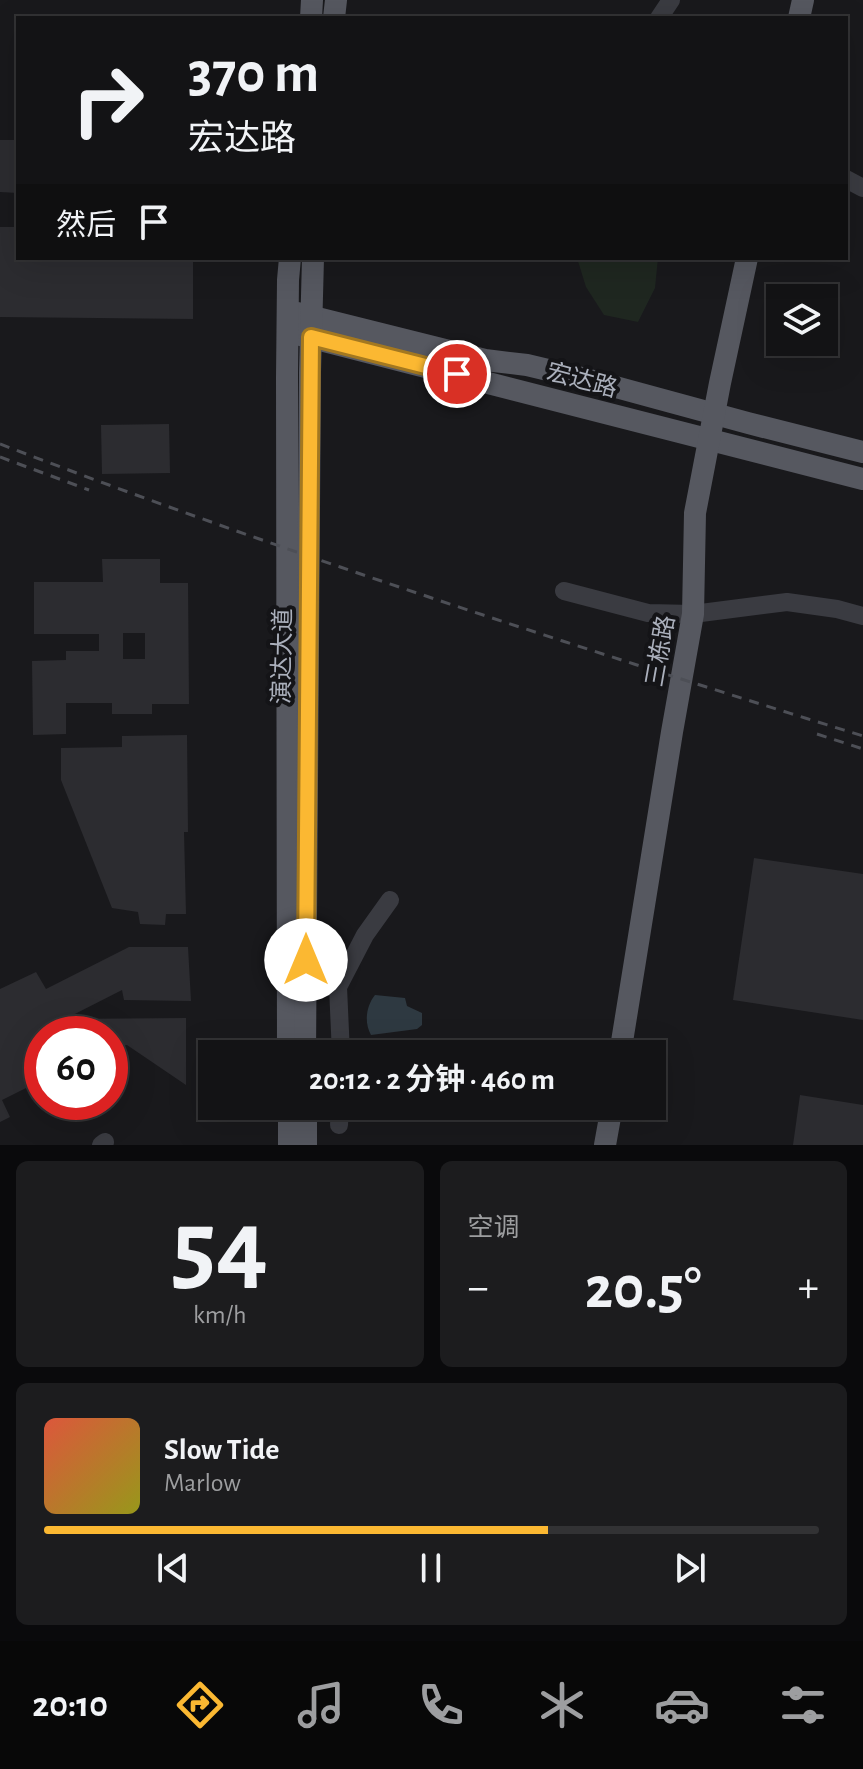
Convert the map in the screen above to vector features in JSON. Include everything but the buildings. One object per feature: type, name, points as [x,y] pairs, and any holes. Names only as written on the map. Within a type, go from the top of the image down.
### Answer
[{"type":"main road","name":"演达大道","points":[[288,1040],[290,260]]},
{"type":"main road","name":"演达大道","points":[[305,1040],[313,260]]},
{"type":"main road","name":"三栋路","points":[[622,1040],[693,614],[695,513],[747,260]]},
{"type":"main road","name":"宏达路","points":[[288,321],[708,440],[863,479]]},
{"type":"main road","name":"宏达路","points":[[311,327],[527,365],[863,452]]},
{"type":"main road","points":[[289,1120],[289,1145]]},
{"type":"main road","points":[[306,1120],[306,1145]]},
{"type":"main road","points":[[605,1145],[609,1120]]},
{"type":"street","points":[[564,591],[648,613],[693,614],[787,602],[863,616]]},
{"type":"street","points":[[340,1040],[338,987],[365,935],[390,900]]},
{"type":"street","points":[[305,985],[338,987]]},
{"type":"shaded area","points":[[578,260],[658,260],[655,288],[638,322],[604,315],[586,287]]},
{"type":"shaded area","points":[[375,995],[405,998],[407,1006],[422,1013],[422,1025],[417,1029],[371,1035],[367,1015]]},
{"type":"railway","points":[[0,444],[214,523],[429,597],[863,736]]},
{"type":"railway","points":[[0,457],[89,490]]},
{"type":"railway","points":[[817,734],[863,749]]},
{"type":"route","points":[[306,960],[311,337],[457,374]]}]
